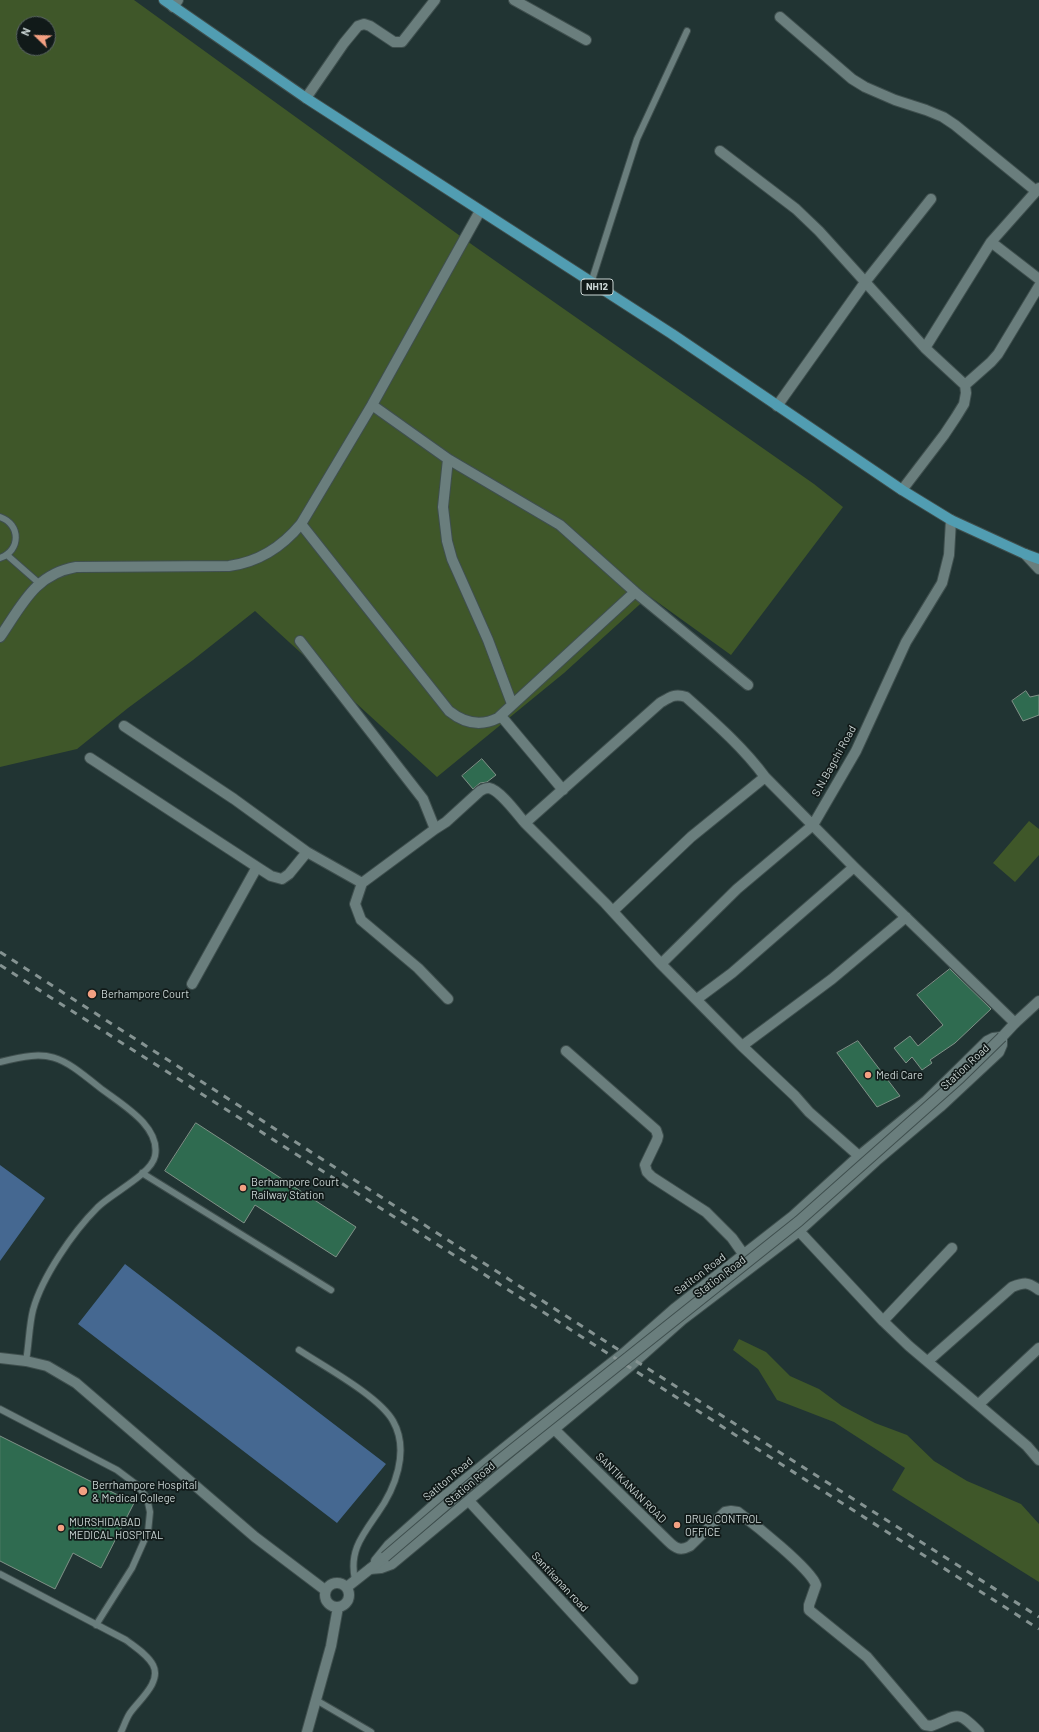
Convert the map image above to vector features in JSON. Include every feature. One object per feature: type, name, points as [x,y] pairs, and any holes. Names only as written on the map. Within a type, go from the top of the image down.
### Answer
[{"type":"main road","name":"NH12","points":[[164,0],[176,3],[306,98],[684,342],[902,490],[951,520],[1039,559]]},
{"type":"street","points":[[306,98],[344,43],[358,26],[364,24],[370,26],[394,42],[402,42],[436,0]]},
{"type":"street","points":[[514,0],[586,40]]},
{"type":"street","points":[[780,17],[852,78],[876,93],[942,117],[955,125],[1038,190],[991,242],[925,348]]},
{"type":"street","points":[[720,151],[796,209],[866,281],[925,348],[964,384],[966,393],[964,404],[956,418],[902,490]]},
{"type":"street","points":[[777,406],[866,281],[931,199]]},
{"type":"street","points":[[0,637],[34,588],[49,575],[63,569],[76,567],[229,566],[245,564],[263,557],[290,537],[301,524],[372,405],[480,211]]},
{"type":"street","points":[[991,242],[1039,279]]},
{"type":"street","points":[[964,384],[992,362],[1039,286]]},
{"type":"street","points":[[372,405],[448,459],[560,525],[635,592],[748,684]]},
{"type":"street","points":[[448,459],[443,507],[447,541],[452,559],[488,640],[512,704]]},
{"type":"street","name":"S.N.Bagchi Road","points":[[660,964],[737,889],[813,825],[856,751],[906,642],[942,584],[948,555],[951,520]]},
{"type":"street","points":[[301,524],[449,711],[458,718],[479,724],[489,723],[501,716],[512,704],[635,592]]},
{"type":"street","points":[[1025,554],[1039,569]]},
{"type":"street","points":[[300,641],[423,799],[435,830]]},
{"type":"street","points":[[525,823],[660,703],[672,695],[679,694],[686,697],[725,731],[766,777],[854,867],[1015,1023]]},
{"type":"street","points":[[501,716],[563,790]]},
{"type":"street","points":[[124,726],[234,799],[306,852],[362,883]]},
{"type":"street","points":[[90,758],[271,876],[282,879],[289,874],[306,852]]},
{"type":"street","points":[[612,911],[690,837],[766,777]]},
{"type":"street","points":[[448,999],[418,968],[360,920],[355,904],[362,883],[446,822],[480,791],[486,788],[491,789],[499,795],[612,911],[660,964],[742,1046],[751,1052],[815,1117],[859,1156]]},
{"type":"street","points":[[192,984],[257,867]]},
{"type":"street","points":[[696,1000],[738,968],[854,867]]},
{"type":"street","points":[[742,1046],[832,979],[906,917]]},
{"type":"street","points":[[1002,1037],[1015,1023],[1038,1003]]},
{"type":"street","name":"Satiton Road","points":[[389,1545],[487,1461],[624,1353],[674,1309],[793,1216],[859,1156],[926,1101],[987,1041],[992,1038],[1002,1037]]},
{"type":"street","name":"Station Road","points":[[368,1570],[381,1568],[392,1564],[633,1364],[682,1320],[799,1231],[876,1161],[940,1107],[999,1052],[1002,1045],[1002,1037]]},
{"type":"street","name":"Station Road","points":[[351,1584],[488,1469],[799,1221],[960,1078],[1002,1037]]},
{"type":"street","points":[[566,1051],[656,1130],[657,1140],[645,1164],[647,1172],[652,1177],[706,1212],[732,1238],[744,1255]]},
{"type":"street","points":[[799,1231],[846,1284],[883,1321],[928,1362],[1027,1446],[1039,1460]]},
{"type":"street","points":[[883,1321],[952,1248]]},
{"type":"street","points":[[928,1362],[1012,1287],[1022,1283],[1031,1284],[1039,1290]]},
{"type":"street","points":[[979,1404],[1039,1348]]},
{"type":"street","points":[[0,1358],[26,1361],[47,1366],[76,1383],[255,1537],[325,1590]]},
{"type":"street","name":"SANTIKANAN ROAD","points":[[554,1429],[668,1542],[679,1549],[684,1549],[690,1546],[725,1512],[731,1510],[738,1512],[801,1566],[812,1578],[816,1585],[809,1605],[809,1610],[867,1657],[925,1725],[931,1726],[952,1716],[959,1715],[966,1719],[979,1732]]},
{"type":"street","name":"Santikanan road","points":[[469,1501],[633,1679]]},
{"type":"street","name":"Station Road","points":[[368,1570],[389,1545]]},
{"type":"street","points":[[335,1582],[351,1584],[348,1599],[344,1605],[338,1607],[332,1607],[327,1602],[324,1597],[325,1590],[329,1585],[335,1582]]},
{"type":"street","points":[[306,1732],[331,1646],[338,1607]]},
{"type":"lane","points":[[591,283],[619,190],[637,140],[687,31]]},
{"type":"lane","points":[[0,517],[10,522],[16,531],[16,542],[11,552],[0,558]]},
{"type":"lane","points":[[7,555],[40,584]]},
{"type":"lane","points":[[0,1062],[34,1055],[56,1057],[75,1068],[144,1122],[149,1129],[155,1149],[155,1156],[152,1162],[135,1180],[110,1196],[97,1208],[67,1245],[49,1273],[39,1291],[33,1311],[26,1361]]},
{"type":"lane","points":[[142,1173],[331,1290]]},
{"type":"lane","points":[[299,1350],[368,1395],[393,1421],[399,1438],[401,1454],[395,1482],[378,1513],[359,1542],[353,1558],[351,1584]]},
{"type":"lane","points":[[0,1409],[117,1470],[137,1485],[147,1498],[150,1512],[148,1532],[132,1568],[96,1625]]},
{"type":"lane","points":[[0,1574],[126,1640],[144,1654],[153,1664],[155,1670],[154,1678],[149,1689],[130,1714],[121,1732]]},
{"type":"lane","points":[[316,1700],[371,1732]]},
{"type":"green space","points":[[0,0],[134,0],[474,246],[814,484],[843,507],[731,655],[649,596],[564,673],[437,777],[255,611],[77,749],[0,767]]},
{"type":"green space","points":[[1029,821],[1039,829],[1039,855],[1015,882],[993,863]]},
{"type":"green space","points":[[739,1339],[766,1352],[790,1376],[819,1389],[842,1406],[875,1423],[907,1435],[934,1461],[967,1481],[1021,1504],[1039,1524],[1039,1582],[892,1490],[905,1468],[834,1422],[777,1400],[758,1369],[733,1350]]},
{"type":"water","points":[[0,1165],[45,1198],[0,1261]]},
{"type":"water","points":[[125,1264],[386,1464],[337,1523],[78,1324]]},
{"type":"building","points":[[1026,691],[1030,697],[1039,695],[1039,715],[1023,721],[1012,701]]},
{"type":"building","points":[[482,759],[496,775],[487,782],[480,783],[473,789],[462,776]]},
{"type":"building","points":[[950,969],[991,1009],[955,1043],[930,1060],[932,1063],[922,1070],[912,1057],[906,1063],[894,1048],[910,1036],[918,1046],[943,1025],[917,995]]},
{"type":"building","name":"Medi Care","points":[[858,1041],[900,1096],[877,1107],[837,1053]]},
{"type":"building","name":"Berhampore Court Railway Station","points":[[196,1123],[356,1227],[336,1257],[255,1205],[244,1223],[165,1171]]},
{"type":"building","name":"MURSHIDABAD MEDICAL HOSPITAL","points":[[0,1436],[134,1503],[101,1568],[73,1553],[55,1589],[0,1561]]},
{"type":"railway","points":[[0,952],[636,1361],[1039,1617]]},
{"type":"railway","points":[[0,965],[1039,1629]]},
{"type":"place","name":"Berhampore Court","points":[[92,994]]},
{"type":"place","name":"Medi Care","points":[[868,1075]]},
{"type":"place","name":"Berhampore Court Railway Station","points":[[243,1188]]},
{"type":"place","name":"Berrhampore Hospital & Medical College","points":[[83,1491]]},
{"type":"place","name":"DRUG CONTROL OFFICE","points":[[677,1525]]},
{"type":"place","name":"MURSHIDABAD MEDICAL HOSPITAL","points":[[61,1528]]}]
